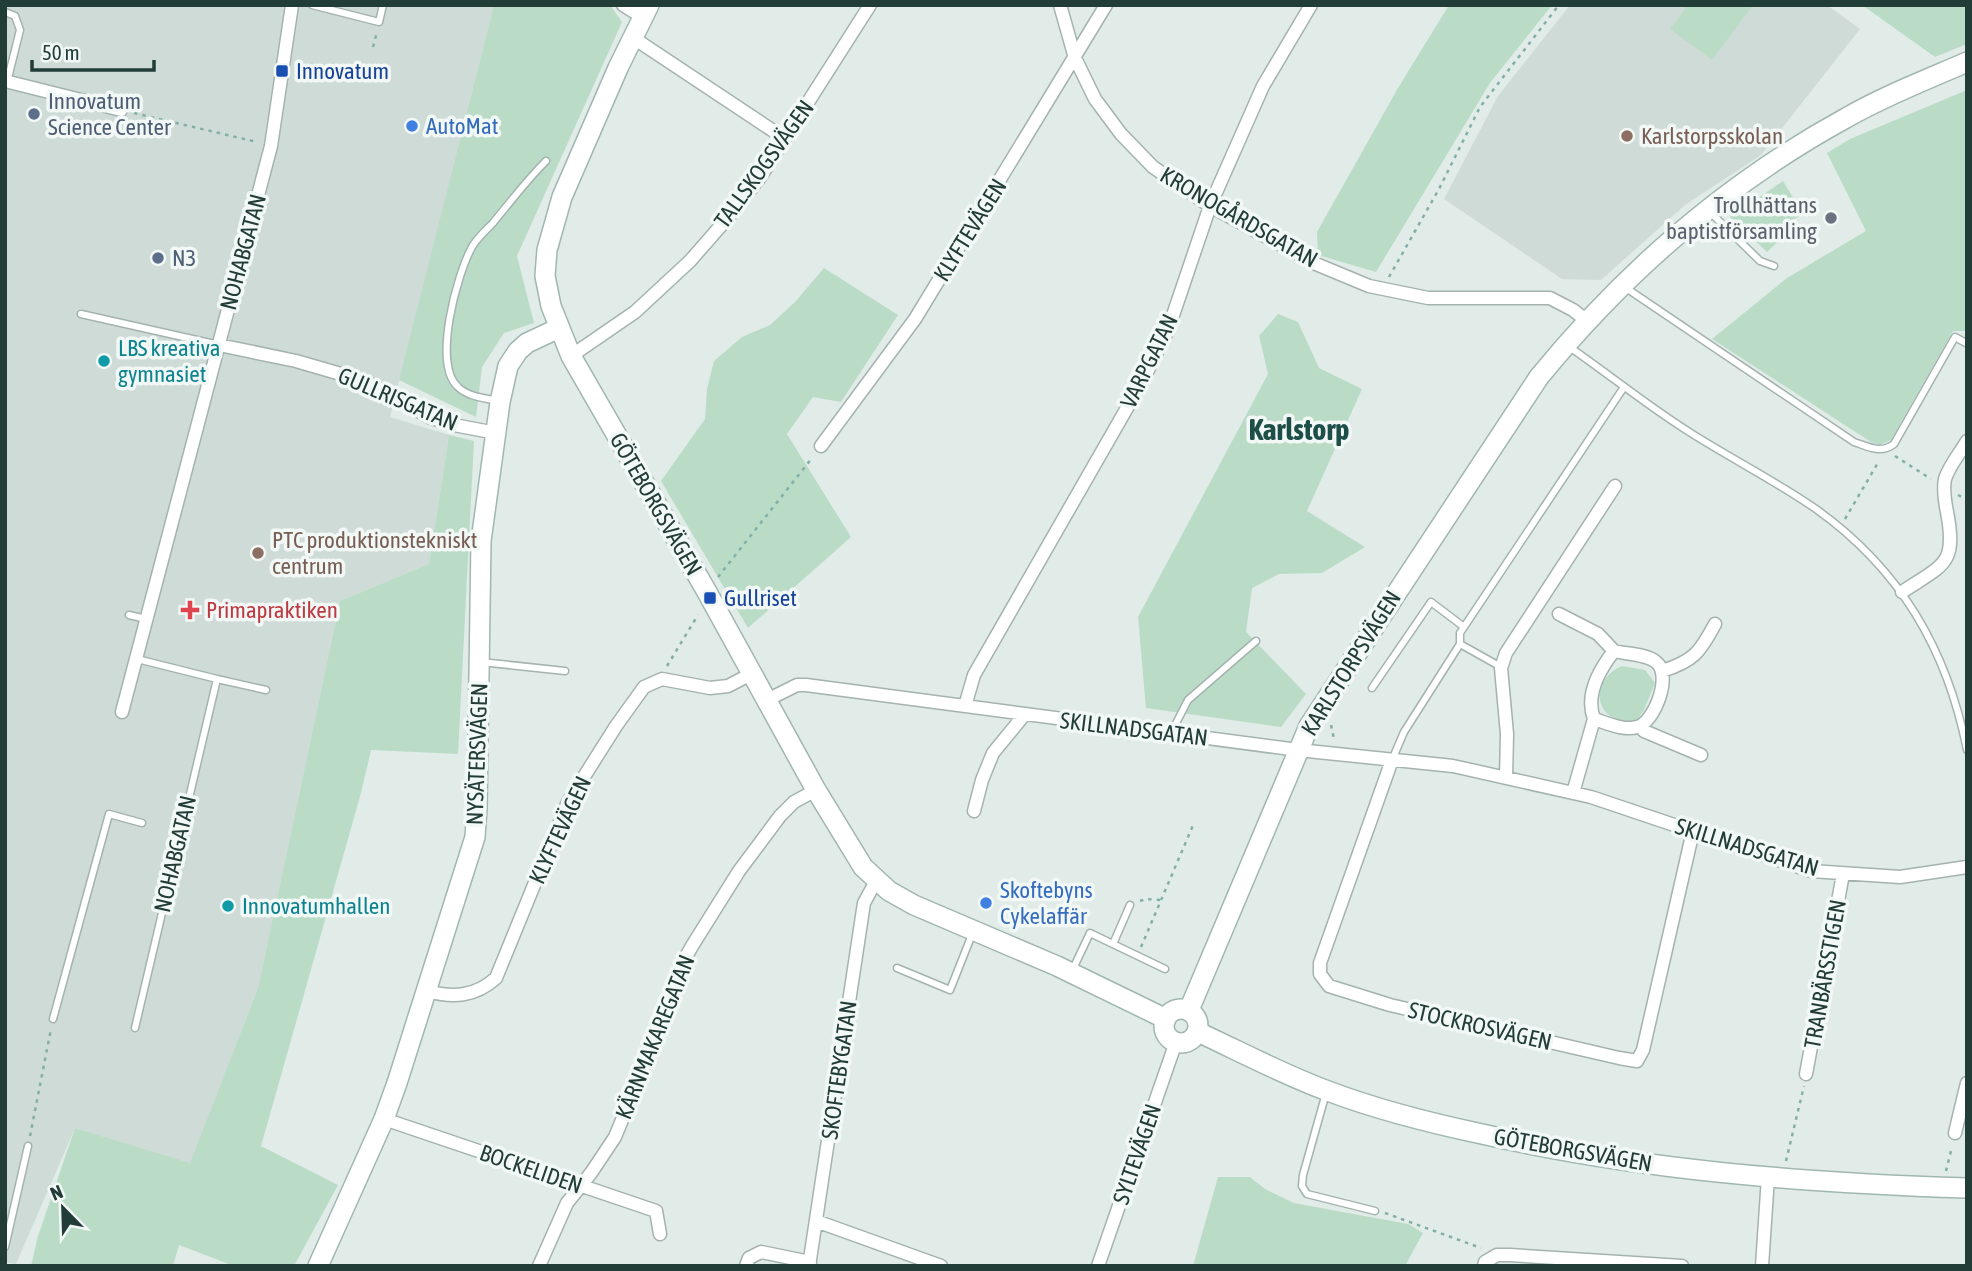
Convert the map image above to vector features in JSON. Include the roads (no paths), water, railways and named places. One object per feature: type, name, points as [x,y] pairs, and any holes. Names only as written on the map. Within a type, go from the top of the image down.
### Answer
[{"type":"street","name":"NOHABGATAN","points":[[122,712],[271,146],[292,5]]},
{"type":"street","points":[[623,5],[646,11]]},
{"type":"street","name":"TALLSKOGSVÄGEN","points":[[571,356],[635,312],[690,261],[732,214],[761,176],[870,5]]},
{"type":"street","name":"KRONOGÅRDSGATAN","points":[[1060,5],[1075,58],[1095,99],[1121,134],[1153,167],[1210,206],[1316,264],[1368,286],[1428,298],[1550,298],[1587,321]]},
{"type":"street","name":"KLYFTEVÄGEN","points":[[821,446],[915,319],[1106,5]]},
{"type":"street","name":"VARPGATAN","points":[[965,706],[974,674],[1137,390],[1168,330],[1210,206],[1263,86],[1311,5]]},
{"type":"street","name":"GÖTEBORGSVÄGEN","points":[[646,11],[562,197],[547,250],[545,276],[551,306],[571,356],[707,592],[765,701],[863,867],[876,881],[914,905],[1071,973],[1166,1019]]},
{"type":"street","points":[[632,37],[784,138]]},
{"type":"street","name":"KARLSTORPSVÄGEN","points":[[1189,1010],[1309,726],[1421,552],[1539,377],[1565,344],[1622,285],[1708,209],[1762,168],[1848,116],[1967,62]]},
{"type":"street","points":[[7,82],[121,110]]},
{"type":"street","name":"NYSÄTERSVÄGEN","points":[[318,1266],[384,1119],[475,837],[481,541],[500,402],[508,366],[518,351],[527,343],[559,328]]},
{"type":"street","name":"GULLRISGATAN","points":[[219,345],[296,361],[365,381],[429,417],[496,433]]},
{"type":"street","points":[[1902,592],[1931,573],[1950,554],[1952,541],[1945,479],[1967,441]]},
{"type":"street","points":[[1506,778],[1507,734],[1501,668],[1515,637],[1615,486]]},
{"type":"street","points":[[1559,614],[1598,634],[1614,651],[1654,660],[1662,671],[1664,685],[1648,718],[1640,726],[1626,728],[1594,719]]},
{"type":"street","points":[[1662,671],[1680,666],[1701,650],[1715,624]]},
{"type":"street","points":[[1573,793],[1594,719],[1590,709],[1591,694],[1602,666],[1614,651]]},
{"type":"street","name":"KLYFTEVÄGEN","points":[[426,991],[444,995],[470,994],[496,978],[568,802],[644,687],[662,679],[710,688],[728,686],[751,674]]},
{"type":"street","name":"SKILLNADSGATAN","points":[[765,701],[797,685],[806,685],[1298,750],[1453,766],[1573,793],[1811,871],[1900,877],[1967,867]]},
{"type":"street","points":[[974,811],[982,780],[993,754],[1025,714]]},
{"type":"street","points":[[1640,726],[1644,731],[1701,755]]},
{"type":"street","name":"STOCKROSVÄGEN","points":[[1392,760],[1320,963],[1320,974],[1329,986],[1390,1005],[1637,1060],[1643,1050],[1693,831]]},
{"type":"street","name":"KÄRNMAKAREGATAN","points":[[539,1266],[567,1203],[615,1137],[669,1006],[683,962],[692,946],[739,871],[780,816],[794,802],[816,790]]},
{"type":"street","name":"TRANBÄRSSTIGEN","points":[[1806,1074],[1843,874]]},
{"type":"street","name":"SKOFTEBYGATAN","points":[[746,1266],[749,1258],[761,1252],[809,1264],[864,903],[876,881]]},
{"type":"street","points":[[1175,1010],[1189,1010],[1198,1019],[1198,1032],[1188,1042],[1176,1042],[1166,1035],[1166,1019],[1175,1010]]},
{"type":"street","name":"GÖTEBORGSVÄGEN","points":[[1198,1032],[1327,1091],[1380,1109],[1522,1143],[1630,1162],[1775,1177],[1967,1188]]},
{"type":"street","name":"SYLTEVÄGEN","points":[[1098,1266],[1176,1042]]},
{"type":"street","points":[[1955,1133],[1967,1083]]},
{"type":"street","name":"BOCKELIDEN","points":[[384,1119],[656,1211],[660,1234]]},
{"type":"street","points":[[1762,1266],[1775,1177]]},
{"type":"street","points":[[816,1221],[941,1266]]},
{"type":"street","points":[[1484,1266],[1485,1262],[1497,1255],[1682,1266]]},
{"type":"lane","points":[[312,5],[379,22],[383,5]]},
{"type":"lane","points":[[5,12],[15,16],[20,30],[7,82]]},
{"type":"lane","points":[[500,402],[466,393],[456,386],[449,376],[446,364],[447,347],[454,303],[472,245],[546,160]]},
{"type":"lane","points":[[1708,209],[1760,261],[1774,267]]},
{"type":"lane","points":[[1622,285],[1854,442],[1875,449],[1886,450],[1895,444],[1955,337],[1967,342]]},
{"type":"lane","points":[[81,314],[219,345]]},
{"type":"lane","points":[[1565,344],[1693,434],[1816,509],[1875,562],[1902,592],[1936,649],[1961,719],[1967,750]]},
{"type":"lane","points":[[1392,760],[1404,732],[1460,644],[1460,633],[1464,626],[1624,387]]},
{"type":"lane","points":[[1372,688],[1431,602],[1464,626]]},
{"type":"lane","points":[[129,615],[146,619]]},
{"type":"lane","points":[[1171,733],[1188,700],[1256,640]]},
{"type":"lane","points":[[1460,644],[1501,668]]},
{"type":"lane","points":[[137,659],[266,690]]},
{"type":"lane","points":[[479,662],[565,671]]},
{"type":"lane","name":"NOHABGATAN","points":[[135,1028],[217,679]]},
{"type":"lane","points":[[53,1019],[109,814],[142,822]]},
{"type":"lane","points":[[1113,944],[1130,905]]},
{"type":"lane","points":[[897,968],[950,990],[974,930]]},
{"type":"lane","points":[[1071,973],[1090,933],[1165,969]]},
{"type":"lane","points":[[1327,1091],[1302,1186],[1307,1194],[1376,1211]]},
{"type":"lane","points":[[5,1247],[28,1146]]},
{"type":"place","name":"Innovatum","points":[[282,71]]},
{"type":"place","name":"Innovatum Science Center","points":[[34,114]]},
{"type":"place","name":"AutoMat","points":[[412,126]]},
{"type":"place","name":"Karlstorpsskolan","points":[[1627,136]]},
{"type":"place","name":"Trollhättans baptistförsamling","points":[[1831,218]]},
{"type":"place","name":"N3","points":[[158,258]]},
{"type":"place","name":"LBS kreativa gymnasiet","points":[[104,361]]},
{"type":"place","name":"PTC produktionstekniskt centrum","points":[[258,553]]},
{"type":"place","name":"Gullriset","points":[[710,598]]},
{"type":"place","name":"Primapraktiken","points":[[190,610]]},
{"type":"place","name":"Skoftebyns Cykelaffär","points":[[986,903]]},
{"type":"place","name":"Innovatumhallen","points":[[228,906]]},
{"type":"district","name":"Karlstorp","points":[[1299,429]]}]
